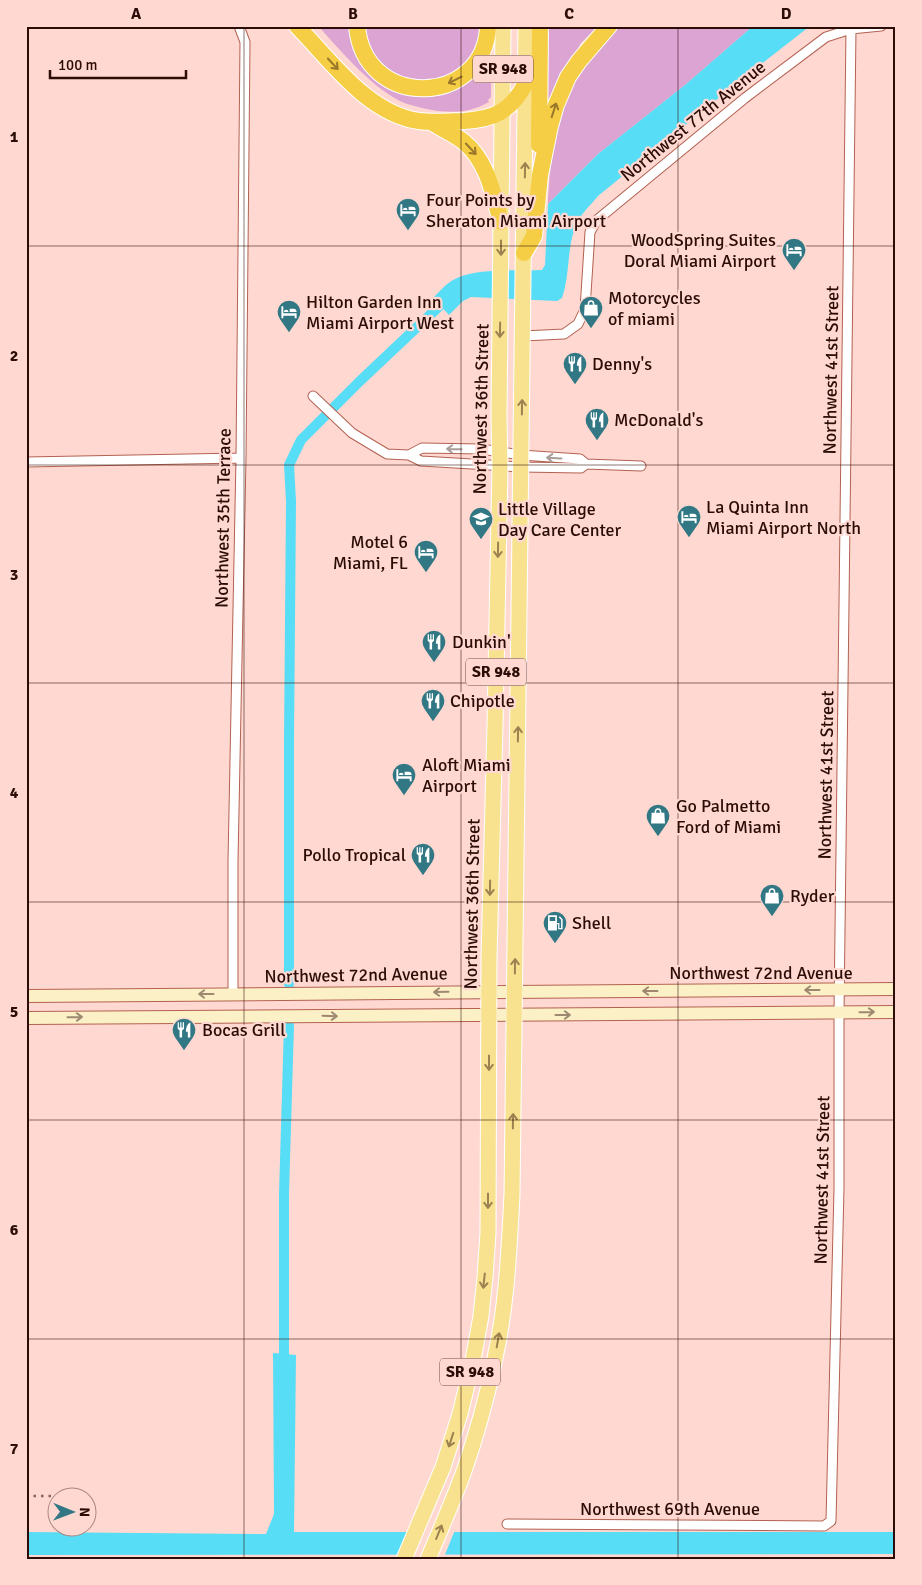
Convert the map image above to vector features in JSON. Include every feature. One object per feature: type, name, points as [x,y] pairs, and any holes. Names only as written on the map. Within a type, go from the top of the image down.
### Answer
[{"type":"highway","points":[[297,26],[359,92],[381,107],[417,121],[485,119],[502,112],[515,101],[526,84]]},
{"type":"highway","points":[[357,26],[362,52],[380,75],[408,88],[426,88],[457,80],[468,72],[476,62],[482,49],[488,34],[488,26]]},
{"type":"highway","points":[[540,26],[538,148],[540,175]]},
{"type":"highway","points":[[524,253],[534,236],[540,175],[551,121],[564,86],[584,54],[609,26]]},
{"type":"highway","points":[[431,122],[457,137],[478,158],[490,182],[501,222]]},
{"type":"main road","name":"Northwest 36th Street","points":[[404,1559],[443,1467],[460,1414],[474,1360],[481,1316],[488,1233],[490,872],[500,459],[503,26]]},
{"type":"main road","points":[[524,253],[526,26]]},
{"type":"main road","name":"SR 948","points":[[428,1559],[463,1474],[481,1415],[495,1358],[508,1275],[512,1196],[524,253]]},
{"type":"main road","points":[[497,593],[519,593]]},
{"type":"main road","name":"Northwest 72nd Avenue","points":[[26,996],[896,989]]},
{"type":"main road","points":[[26,1018],[896,1012]]},
{"type":"street","name":"Northwest 35th Terrace","points":[[233,994],[235,709],[241,458],[244,42],[239,26]]},
{"type":"street","name":"Northwest 77th Avenue","points":[[523,336],[564,334],[578,324],[585,309],[590,232],[597,220],[746,98],[826,37],[852,29],[881,26]]},
{"type":"street","name":"Northwest 41st Street","points":[[832,1521],[839,1188],[839,1013],[852,29]]},
{"type":"street","points":[[313,396],[352,433],[387,454],[409,455],[421,461],[480,464],[500,459],[581,468],[586,464],[641,466]]},
{"type":"street","points":[[409,455],[422,448],[481,449],[500,459],[521,461]]},
{"type":"street","points":[[26,462],[241,458]]},
{"type":"street","name":"Northwest 69th Avenue","points":[[507,1524],[824,1526],[832,1521]]},
{"type":"shaded area","points":[[318,26],[351,26],[357,53],[366,69],[390,89],[419,97],[435,96],[463,85],[482,64],[491,49],[491,97],[488,100],[489,102],[470,110],[451,112],[437,111],[407,104],[371,81]]},
{"type":"shaded area","points":[[365,26],[481,26],[478,43],[472,56],[454,71],[431,80],[420,81],[398,77],[387,71],[379,63],[371,52]]},
{"type":"shaded area","points":[[546,26],[598,26],[581,43],[564,72],[548,109],[545,109]]},
{"type":"shaded area","points":[[620,26],[753,26],[685,85],[598,154],[548,204],[553,154],[557,130],[564,107],[573,85],[586,64],[601,44]]},
{"type":"water","points":[[753,26],[810,26],[598,196],[582,215],[572,236],[565,289],[562,298],[557,301],[471,297],[463,301],[449,315],[433,298],[450,282],[470,274],[494,271],[542,270],[545,265],[548,204],[598,154],[685,85]]},
{"type":"water","points":[[273,1353],[296,1355],[294,1532],[896,1532],[896,1554],[26,1555],[26,1532],[48,1532],[48,1538],[98,1538],[98,1533],[266,1534],[274,1514]]},
{"type":"pier","points":[[408,1530],[455,1530],[444,1557],[397,1557]]},
{"type":"waterway","points":[[289,984],[291,501],[289,465],[301,440],[449,297]]},
{"type":"waterway","points":[[284,1367],[284,1194],[289,1025]]},
{"type":"railway","points":[[26,1496],[48,1496]]},
{"type":"place","name":"Four Points by Sheraton Miami Airport","points":[[408,231]]},
{"type":"place","name":"WoodSpring Suites Doral Miami Airport","points":[[794,271]]},
{"type":"place","name":"Motorcycles of miami","points":[[591,329]]},
{"type":"place","name":"Hilton Garden Inn Miami Airport West","points":[[289,333]]},
{"type":"place","name":"Denny's","points":[[575,385]]},
{"type":"place","name":"McDonald's","points":[[597,441]]},
{"type":"place","name":"La Quinta Inn Miami Airport North","points":[[689,538]]},
{"type":"place","name":"Little Village Day Care Center","points":[[481,540]]},
{"type":"place","name":"Motel 6 Miami, FL","points":[[426,573]]},
{"type":"place","name":"Dunkin'","points":[[434,663]]},
{"type":"place","name":"Chipotle","points":[[433,722]]},
{"type":"place","name":"Aloft Miami Airport","points":[[404,796]]},
{"type":"place","name":"Go Palmetto Ford of Miami","points":[[658,837]]},
{"type":"place","name":"Pollo Tropical","points":[[423,876]]},
{"type":"place","name":"Ryder","points":[[772,917]]},
{"type":"place","name":"Shell","points":[[555,944]]},
{"type":"place","name":"Bocas Grill","points":[[184,1051]]}]
